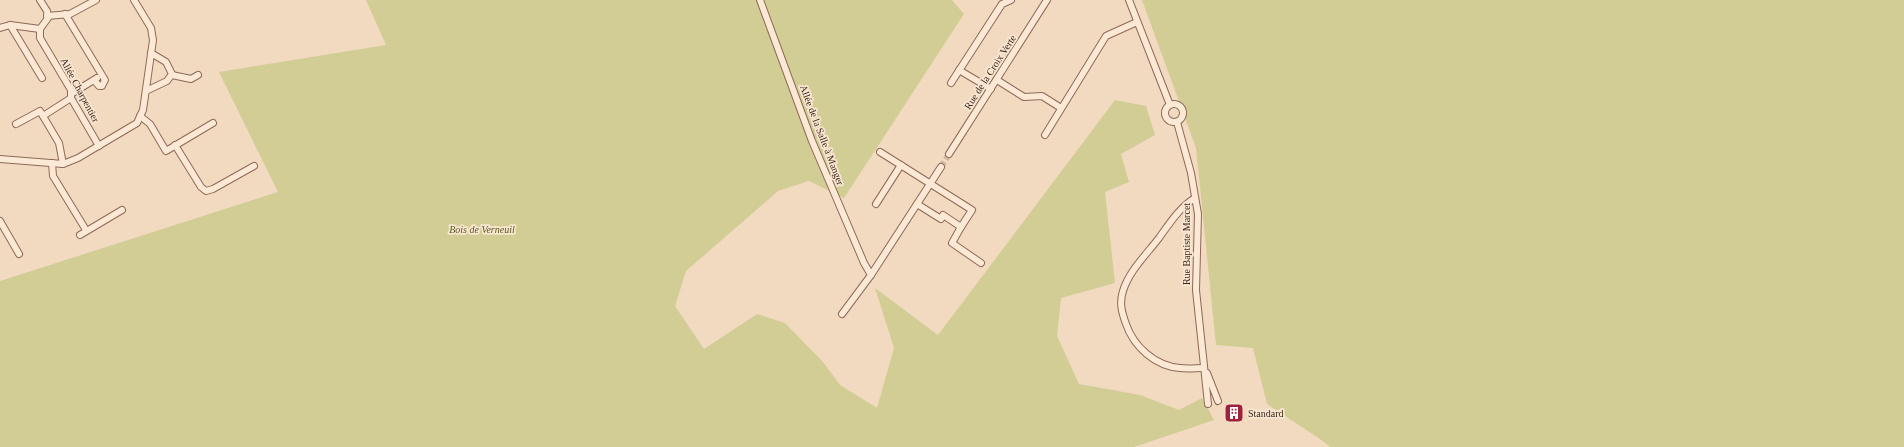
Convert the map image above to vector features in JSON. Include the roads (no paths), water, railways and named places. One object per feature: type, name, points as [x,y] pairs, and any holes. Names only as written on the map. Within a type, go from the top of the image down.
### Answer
[{"type":"street","points":[[0,28],[10,25],[40,29],[47,16],[47,11],[40,0]]},
{"type":"street","points":[[47,16],[70,14],[96,0]]},
{"type":"street","points":[[0,159],[63,164],[78,158],[137,123],[143,110],[153,40],[151,28],[134,0]]},
{"type":"street","name":"Allée de la Salle à Manger","points":[[760,0],[812,140],[855,242],[871,275]]},
{"type":"street","points":[[950,83],[1002,4],[1011,0]]},
{"type":"street","name":"Rue de la Croix Verte","points":[[949,154],[1047,0]]},
{"type":"street","name":"Rue Baptiste Marcet","points":[[1129,0],[1170,105]]},
{"type":"street","points":[[43,116],[102,75],[65,14]]},
{"type":"street","points":[[1045,135],[1106,36],[1137,22]]},
{"type":"street","points":[[10,25],[42,78]]},
{"type":"street","name":"Allée Charpentier","points":[[40,29],[40,38],[71,90],[71,96],[99,146]]},
{"type":"street","points":[[151,53],[166,62],[170,67],[172,75]]},
{"type":"street","points":[[959,70],[991,89]]},
{"type":"street","points":[[172,75],[191,79],[198,75]]},
{"type":"street","points":[[146,91],[167,81],[172,75]]},
{"type":"street","points":[[997,80],[1024,97],[1042,96],[1061,108]]},
{"type":"street","name":"Rue Baptiste Marcet","points":[[1170,105],[1177,105],[1182,110],[1182,117],[1177,122],[1170,122],[1165,116],[1165,110],[1170,105]]},
{"type":"street","points":[[16,124],[40,111],[59,143],[63,164]]},
{"type":"street","points":[[140,116],[150,124],[166,151],[213,123]]},
{"type":"street","name":"Rue Baptiste Marcet","points":[[1177,122],[1189,164],[1198,214],[1196,290],[1208,404]]},
{"type":"street","points":[[175,145],[201,188],[206,191],[213,189],[254,166]]},
{"type":"street","points":[[880,152],[972,210],[952,243],[981,263]]},
{"type":"street","points":[[52,163],[53,176],[86,230]]},
{"type":"street","points":[[876,204],[901,165]]},
{"type":"street","points":[[842,314],[871,275],[941,167]]},
{"type":"street","points":[[1195,198],[1188,202],[1128,278],[1122,293],[1121,307],[1128,330],[1134,340],[1150,356],[1164,364],[1179,368],[1204,368]]},
{"type":"street","points":[[917,204],[941,220],[943,215],[961,227]]},
{"type":"street","points":[[80,235],[86,230],[122,210]]},
{"type":"street","points":[[0,222],[19,254]]},
{"type":"street","name":"Rue Baptiste Marcet","points":[[1204,368],[1218,401]]},
{"type":"tunnel","points":[[941,167],[949,154]]},
{"type":"place","name":"Standard","points":[[1234,413]]},
{"type":"park label","name":"Bois de Verneuil","points":[[482,229]]}]
